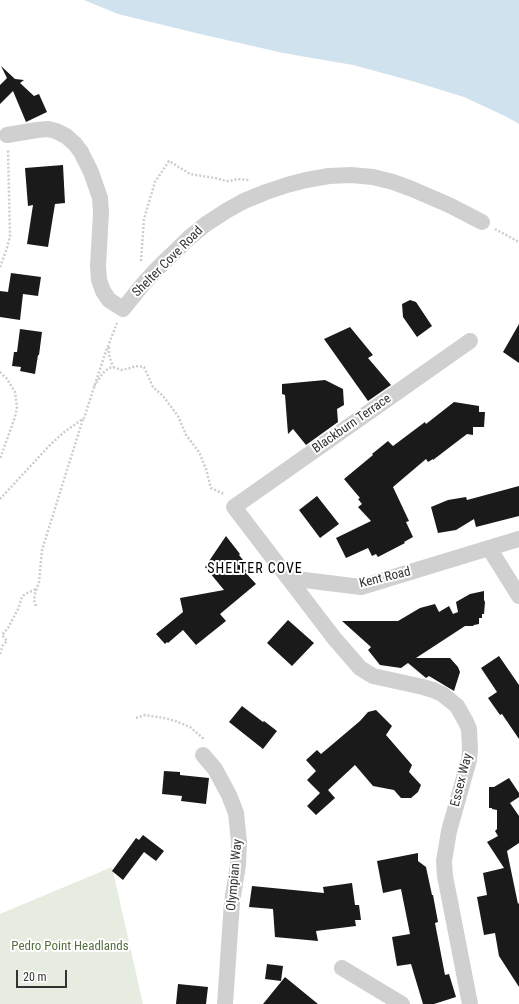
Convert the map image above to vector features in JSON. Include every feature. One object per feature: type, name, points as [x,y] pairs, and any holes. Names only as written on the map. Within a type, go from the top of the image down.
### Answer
[{"type":"street","name":"Shelter Cove Road","points":[[7,135],[48,129],[66,136],[81,152],[91,172],[100,198],[101,213],[98,266],[100,280],[103,291],[109,300],[123,309],[144,283],[175,251],[206,224],[244,201],[287,185],[329,176],[351,175],[373,177],[393,182],[419,192],[482,222]]},
{"type":"street","name":"Blackburn Terrace","points":[[234,508],[470,341]]},
{"type":"street","points":[[234,508],[288,578]]},
{"type":"street","name":"Kent Road","points":[[288,578],[361,587],[519,540]]},
{"type":"street","points":[[489,548],[519,596]]},
{"type":"street","name":"Essex Way","points":[[288,578],[334,638],[360,668],[373,676],[418,686],[437,692],[450,700],[456,706],[469,729],[470,750],[449,831],[444,861],[445,876],[470,1004]]},
{"type":"street","name":"Olympian Way","points":[[206,758],[215,768],[234,807],[239,842],[238,865],[232,902],[224,1004]]},
{"type":"street","points":[[342,968],[402,1004]]},
{"type":"path","points":[[0,267],[10,236],[7,135]]},
{"type":"path","points":[[144,283],[140,277],[144,219],[155,182],[169,161],[190,174],[226,181],[237,179],[248,180],[266,192]]},
{"type":"path","points":[[482,222],[519,242]]},
{"type":"path","points":[[36,606],[34,594],[39,582],[42,550],[94,386],[117,321],[123,309]]},
{"type":"path","points":[[110,342],[108,355],[114,367]]},
{"type":"path","points":[[94,386],[108,368],[114,367],[121,370],[135,366],[144,367],[153,388],[164,396],[178,416],[186,435],[199,452],[206,469],[211,488],[231,498],[234,508]]},
{"type":"path","points":[[0,372],[7,379],[15,392],[17,407],[0,460]]},
{"type":"path","points":[[0,499],[49,446],[63,433],[84,418]]},
{"type":"path","points":[[0,654],[3,645],[7,641],[2,635],[8,628],[18,609],[22,597],[36,589]]},
{"type":"path","points":[[136,718],[145,715],[164,718],[190,727],[206,740],[209,747],[206,758]]},
{"type":"green space","name":"Pedro Point Headlands","points":[[112,867],[143,1004],[0,1004],[0,914]]},
{"type":"water","points":[[84,0],[519,0],[519,124],[464,97],[412,81],[353,65],[283,53],[118,14]]},
{"type":"building","points":[[1,66],[15,79],[24,80],[20,83],[34,96],[39,94],[47,112],[26,122],[13,91],[0,104],[0,85],[7,78]]},
{"type":"building","points":[[63,165],[65,203],[55,204],[48,247],[27,244],[33,205],[28,206],[25,168]]},
{"type":"building","points":[[11,273],[41,277],[38,296],[23,294],[20,320],[0,317],[0,291],[8,292]]},
{"type":"building","points":[[410,300],[416,302],[432,326],[417,337],[403,317],[402,304]]},
{"type":"building","points":[[519,324],[519,363],[503,352]]},
{"type":"building","points":[[350,327],[373,355],[368,358],[391,385],[368,401],[324,339]]},
{"type":"building","points":[[20,329],[42,332],[35,374],[20,371],[21,367],[12,366],[14,352],[17,352]]},
{"type":"building","points":[[325,380],[343,389],[344,405],[337,409],[338,422],[306,445],[293,429],[288,434],[285,395],[282,394],[282,384]]},
{"type":"building","points":[[454,402],[479,406],[479,412],[485,412],[484,427],[473,427],[473,435],[467,434],[433,460],[428,462],[426,459],[393,487],[409,521],[406,522],[413,537],[404,542],[405,543],[378,557],[376,554],[372,556],[368,548],[346,558],[336,538],[371,521],[358,507],[362,504],[358,499],[360,498],[344,479],[388,441],[393,446],[425,422],[426,424]]},
{"type":"building","points":[[519,486],[519,516],[476,527],[474,519],[456,530],[438,533],[431,507],[448,500],[466,497],[467,500]]},
{"type":"building","points":[[317,496],[339,524],[320,538],[299,510]]},
{"type":"building","points":[[226,536],[243,560],[239,563],[256,584],[220,614],[226,621],[196,645],[183,630],[165,644],[156,634],[183,612],[180,598],[224,590],[205,567]]},
{"type":"building","points":[[484,591],[484,614],[482,614],[482,618],[479,618],[479,624],[465,626],[416,658],[450,658],[458,667],[460,672],[454,691],[429,676],[426,678],[408,663],[401,668],[380,665],[368,650],[371,647],[342,621],[398,621],[420,608],[435,604],[439,612],[449,606],[453,614],[458,612],[456,602],[470,594]]},
{"type":"building","points":[[288,620],[314,643],[292,666],[267,643]]},
{"type":"building","points":[[499,656],[519,685],[519,739],[502,714],[500,715],[488,698],[497,692],[481,668]]},
{"type":"building","points":[[242,706],[277,731],[263,749],[229,722]]},
{"type":"building","points":[[376,710],[392,726],[386,735],[412,765],[409,772],[421,785],[418,792],[411,798],[401,798],[394,790],[373,786],[355,765],[328,790],[335,798],[316,815],[307,806],[320,793],[307,780],[316,771],[306,760],[317,750],[321,754],[360,721],[368,712]]},
{"type":"building","points":[[164,771],[180,772],[180,775],[209,778],[206,804],[181,801],[182,796],[162,794]]},
{"type":"building","points":[[509,778],[519,793],[519,797],[510,803],[519,816],[519,843],[507,851],[518,904],[519,903],[519,987],[499,956],[495,933],[484,935],[477,897],[487,895],[483,873],[504,868],[487,842],[498,836],[495,831],[497,829],[497,810],[489,808],[489,787],[494,787]]},
{"type":"building","points":[[143,835],[164,851],[156,861],[144,852],[123,880],[112,871],[136,838],[139,840]]},
{"type":"building","points":[[418,853],[418,861],[426,867],[433,895],[438,922],[435,923],[445,975],[449,974],[456,997],[434,1004],[423,1004],[411,964],[397,966],[392,937],[410,934],[401,889],[383,893],[377,861]]},
{"type":"building","points":[[352,883],[355,905],[359,905],[361,920],[355,920],[356,926],[316,931],[318,941],[275,937],[273,909],[249,907],[252,886],[324,893],[323,887]]},
{"type":"building","points":[[267,964],[283,966],[281,981],[265,979]]},
{"type":"building","points":[[285,977],[318,1004],[263,1004]]},
{"type":"building","points":[[178,984],[208,987],[206,1004],[176,1004]]},
{"type":"district","name":"SHELTER COVE","points":[[255,569]]}]
